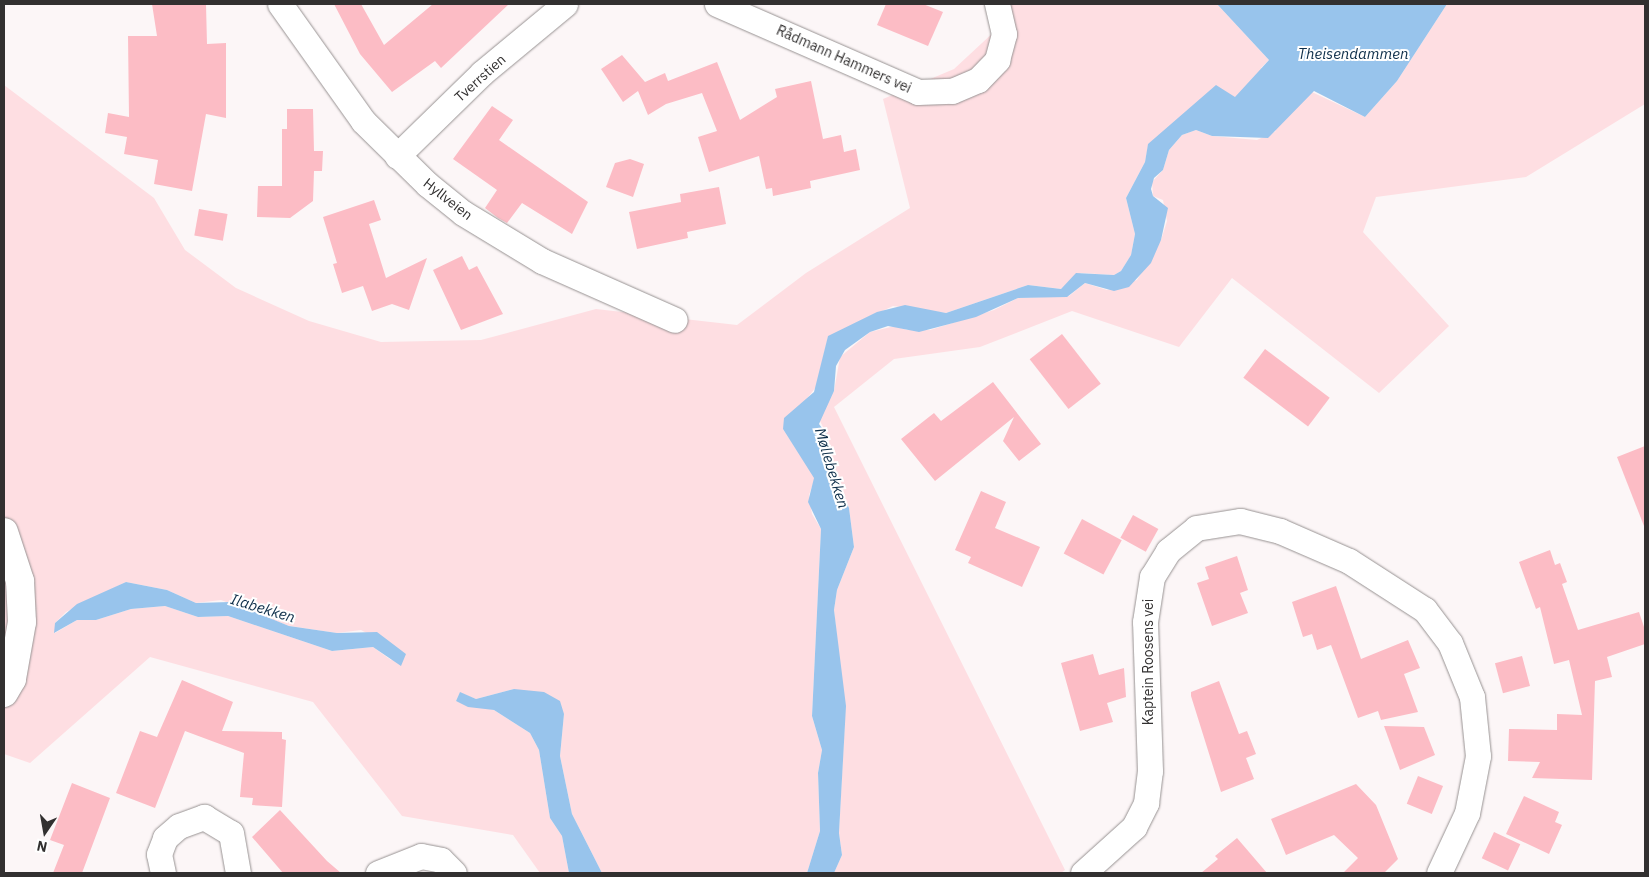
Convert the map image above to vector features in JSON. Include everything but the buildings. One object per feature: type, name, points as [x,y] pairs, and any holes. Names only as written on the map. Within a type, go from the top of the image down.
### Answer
[{"type":"street","name":"Hyllveien","points":[[280,4],[362,121],[397,156],[463,213],[542,261],[675,320]]},
{"type":"street","name":"Tverrstien","points":[[397,156],[482,73],[565,4]]},
{"type":"street","name":"Rådmann Hammers vei","points":[[717,4],[918,92],[952,91],[978,80],[997,60],[1004,34],[998,4]]},
{"type":"street","name":"Kaptein Roosens vei","points":[[1083,873],[1134,827],[1146,803],[1150,771],[1145,622],[1152,577],[1168,551],[1196,528],[1240,521],[1280,531],[1350,561],[1425,610],[1450,644],[1472,697],[1478,756],[1467,812],[1439,873]]},
{"type":"street","points":[[4,532],[20,581],[22,622],[12,679],[4,693]]},
{"type":"street","points":[[163,873],[159,854],[166,838],[179,826],[204,817],[231,833],[238,873]]},
{"type":"street","points":[[378,873],[421,856],[441,860],[454,873]]},
{"type":"shaded area","points":[[1004,4],[1217,4],[1269,60],[1261,68],[1365,117],[1397,81],[1447,4],[1645,4],[1645,104],[1526,177],[1376,197],[1363,232],[1449,326],[1379,393],[1232,278],[1179,347],[1072,311],[980,347],[894,359],[834,407],[1065,870],[1061,873],[834,873],[842,855],[839,833],[845,718],[834,610],[837,590],[854,547],[849,508],[828,462],[829,439],[819,419],[834,391],[840,357],[870,332],[895,326],[907,330],[930,330],[994,310],[1018,298],[1069,296],[1085,283],[1107,290],[1137,280],[1161,240],[1167,221],[1163,200],[1153,196],[1152,182],[1163,170],[1169,150],[1182,135],[1196,130],[1212,136],[1257,140],[1276,131],[1216,86],[1148,146],[1145,162],[1126,198],[1135,234],[1131,255],[1121,271],[1114,275],[1081,273],[1061,289],[1028,285],[946,313],[893,306],[828,337],[816,387],[783,429],[815,478],[809,495],[812,514],[821,529],[812,716],[822,750],[818,773],[820,831],[807,873],[602,873],[572,814],[560,756],[564,714],[514,689],[476,699],[460,693],[456,701],[494,710],[530,733],[539,750],[550,818],[562,836],[569,873],[540,873],[513,835],[402,816],[313,702],[150,657],[30,763],[4,754],[4,85],[154,198],[185,250],[236,288],[309,321],[381,342],[481,340],[596,309],[737,325],[806,273],[910,208],[883,99],[954,69],[996,30]],"holes":[[[126,582],[167,590],[196,603],[221,600],[289,626],[337,633],[361,630],[406,654],[391,660],[373,647],[332,651],[228,616],[198,617],[165,606],[131,609],[96,620],[77,620],[55,633],[55,623],[66,612]]]},
{"type":"water","name":"Theisendammen","points":[[1217,4],[1447,4],[1397,81],[1365,117],[1314,91],[1268,138],[1212,136],[1196,130],[1182,135],[1169,150],[1163,170],[1154,178],[1151,189],[1153,196],[1168,208],[1161,240],[1151,263],[1129,287],[1114,291],[1085,283],[1067,297],[1018,298],[976,317],[919,332],[888,326],[870,332],[845,350],[836,366],[834,391],[819,424],[828,436],[828,462],[849,508],[854,547],[837,590],[834,610],[846,706],[839,833],[842,855],[834,873],[807,873],[820,831],[818,773],[822,750],[812,716],[821,529],[808,502],[814,478],[783,429],[784,418],[814,392],[828,336],[877,312],[905,305],[946,313],[1028,285],[1061,289],[1076,273],[1114,275],[1121,271],[1131,255],[1135,234],[1126,198],[1145,162],[1148,144],[1216,85],[1235,97],[1269,60]]},
{"type":"water","points":[[126,582],[167,590],[196,603],[230,602],[289,626],[337,633],[377,632],[406,654],[401,666],[373,647],[332,651],[228,616],[198,617],[165,606],[131,609],[96,620],[77,620],[54,633],[55,623],[77,604]]},
{"type":"water","points":[[514,689],[544,692],[560,701],[564,714],[560,756],[572,814],[602,873],[569,873],[562,836],[550,818],[539,750],[530,733],[494,710],[468,707],[456,701],[460,692],[476,699]]},
{"type":"water label","name":"Møllebekken","points":[[832,468]]},
{"type":"water label","name":"Ilabekken","points":[[263,608]]}]
